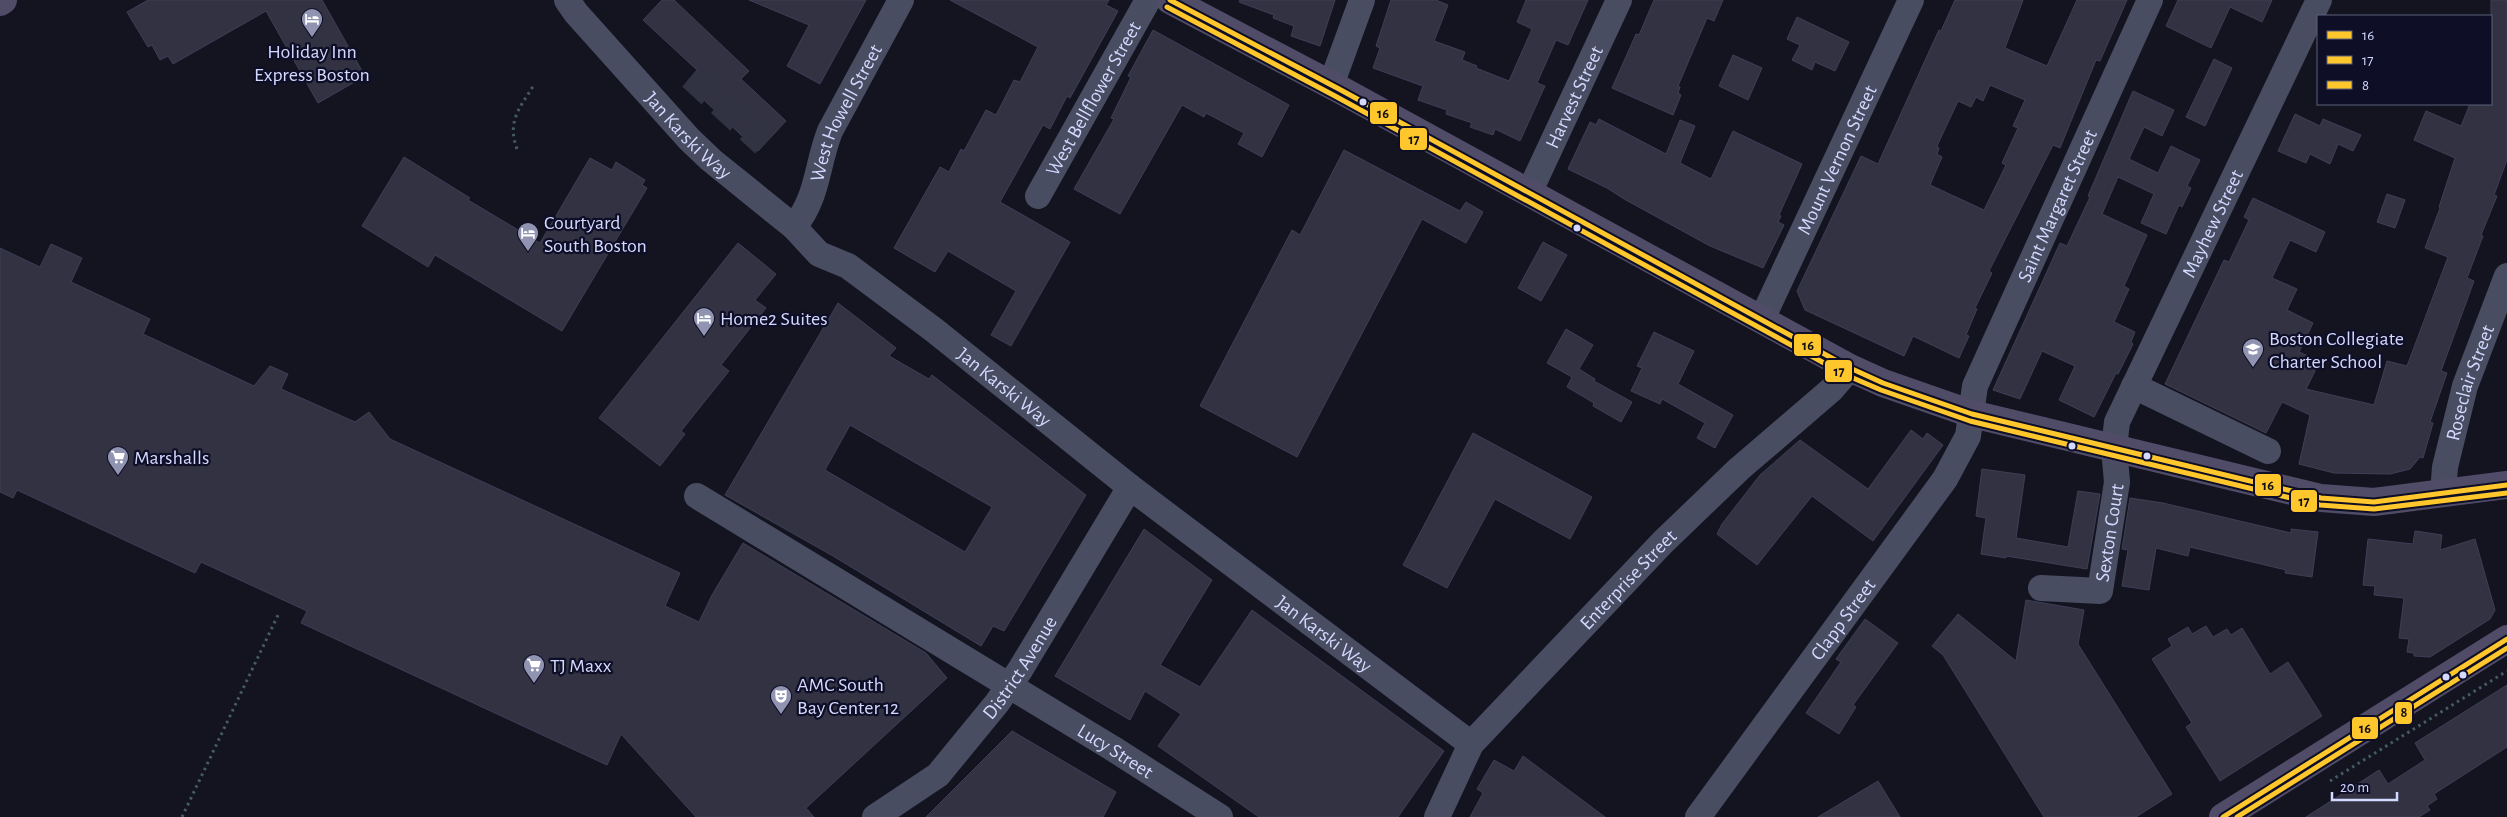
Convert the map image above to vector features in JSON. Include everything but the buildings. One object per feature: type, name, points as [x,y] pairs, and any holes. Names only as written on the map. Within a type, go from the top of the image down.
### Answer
[{"type":"main road","points":[[1170,0],[1331,85],[1850,368],[1883,383],[1972,414],[2321,498],[2374,502],[2507,485]]},
{"type":"main road","points":[[2223,817],[2507,639]]},
{"type":"street","name":"Jan Karski Way","points":[[567,0],[689,138],[711,160],[794,227],[819,254],[848,266],[934,330],[1130,488],[1471,744]]},
{"type":"street","name":"West Howell Street","points":[[794,227],[807,210],[817,185],[823,149],[830,131],[901,0]]},
{"type":"street","name":"West Bellflower Street","points":[[1038,196],[1148,0]]},
{"type":"street","points":[[1331,85],[1362,0]]},
{"type":"street","name":"Harvest Street","points":[[1529,193],[1619,0]]},
{"type":"street","name":"Mount Vernon Street","points":[[1762,319],[1910,0]]},
{"type":"street","name":"Saint Margaret Street","points":[[1972,414],[1975,386],[2150,0]]},
{"type":"street","name":"Mayhew Street","points":[[2114,448],[2117,422],[2319,0]]},
{"type":"street","name":"Roseclair Street","points":[[2443,494],[2445,467],[2466,386],[2507,276]]},
{"type":"street","name":"Enterprise Street","points":[[1437,817],[1471,744],[1663,542],[1739,469],[1831,390],[1850,368]]},
{"type":"street","points":[[2134,386],[2268,451]]},
{"type":"street","name":"Clapp Street","points":[[1698,817],[1945,479],[1963,448],[1972,414]]},
{"type":"street","name":"Sexton Court","points":[[2041,588],[2100,591],[2117,482],[2114,448]]},
{"type":"street","name":"District Avenue","points":[[875,817],[938,775],[1009,687],[1130,488]]},
{"type":"street","name":"Lucy Street","points":[[697,496],[1112,748],[1220,817]]},
{"type":"path","points":[[517,149],[512,137],[514,118],[534,85]]},
{"type":"path","points":[[182,817],[278,615]]},
{"type":"path","points":[[2324,785],[2507,671]]},
{"type":"tunnel","points":[[691,77],[764,144]]},
{"type":"transit line","name":"16","points":[[1170,0],[1339,89],[1850,368],[1883,383],[1972,414],[2321,498],[2374,502],[2507,485]]},
{"type":"transit line","name":"17","points":[[1167,7],[1335,96],[1846,375],[1881,390],[1970,421],[2320,505],[2374,509],[2507,493]]},
{"type":"transit line","name":"16","points":[[2223,817],[2507,639]]},
{"type":"transit line","name":"8","points":[[2237,817],[2507,648]]},
{"type":"place","name":"Holiday Inn Express Boston","points":[[312,38]]},
{"type":"place","name":"Courtyard South Boston","points":[[528,252]]},
{"type":"place","name":"Home2 Suites","points":[[704,337]]},
{"type":"place","name":"Boston Collegiate Charter School","points":[[2253,368]]},
{"type":"place","name":"Marshalls","points":[[118,476]]},
{"type":"place","name":"TJ Maxx","points":[[534,684]]},
{"type":"place","name":"AMC South Bay Center 12","points":[[781,715]]}]
